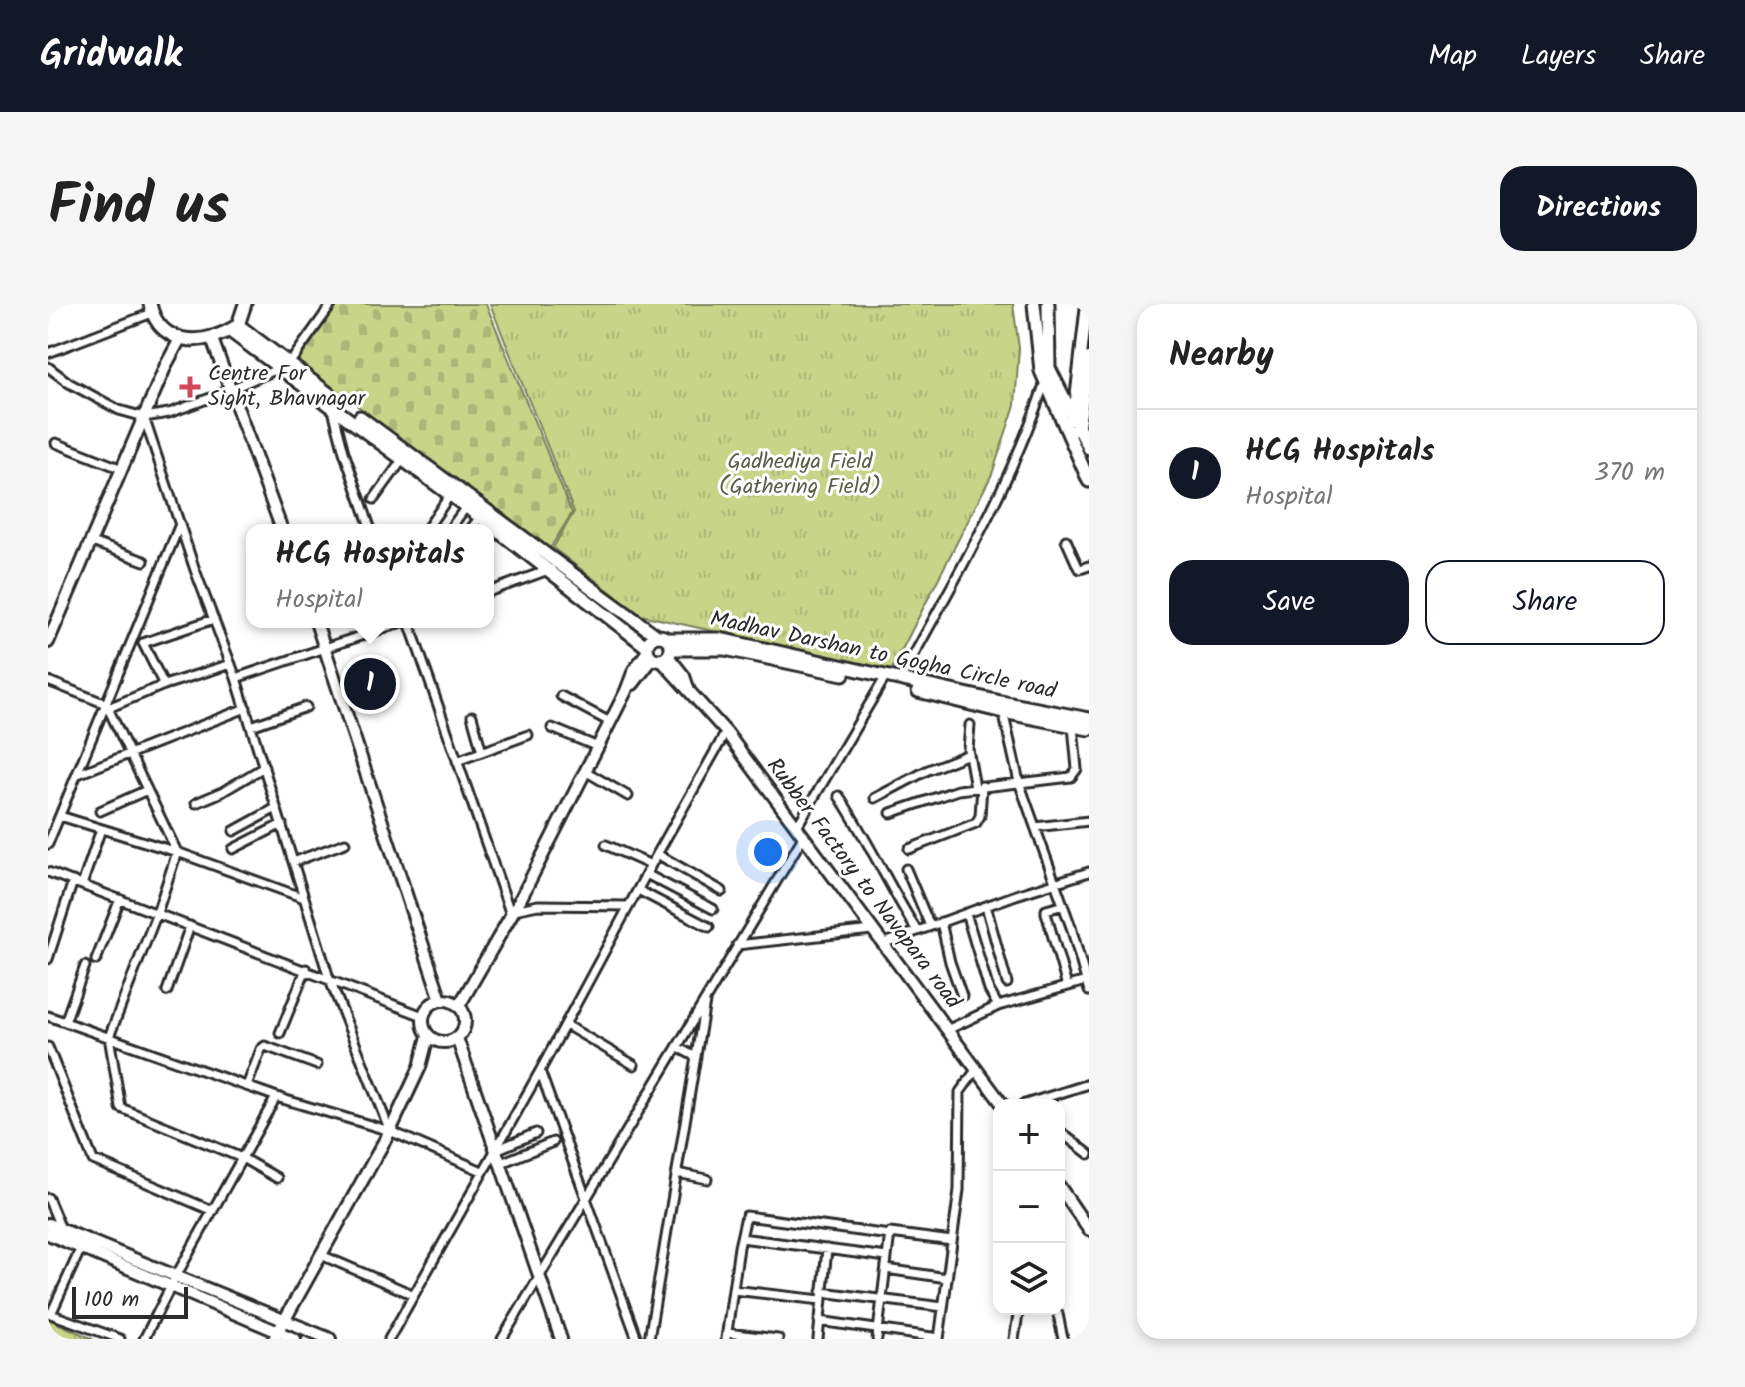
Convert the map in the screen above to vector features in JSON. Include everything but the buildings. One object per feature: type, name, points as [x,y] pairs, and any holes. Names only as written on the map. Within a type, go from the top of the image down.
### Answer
[{"type":"main road","points":[[151,309],[163,328],[180,339],[212,339],[234,328],[245,304]]},
{"type":"main road","points":[[1034,304],[1039,361],[1045,381],[1071,426],[1089,448]]},
{"type":"main road","points":[[1048,304],[1049,368],[1089,481]]},
{"type":"main road","points":[[234,328],[555,568],[659,650],[725,649],[884,679],[1089,729]]},
{"type":"main road","points":[[330,399],[403,459],[490,524]]},
{"type":"main road","points":[[494,527],[555,568]]},
{"type":"main road","name":"Madhav Darshan to Gogha Circle road","points":[[884,679],[900,680],[1002,707],[1089,719]]},
{"type":"street","points":[[48,367],[69,383],[119,410],[144,417],[169,413],[285,366],[332,304]]},
{"type":"street","points":[[1071,426],[1087,304]]},
{"type":"street","points":[[48,353],[151,309]]},
{"type":"street","points":[[48,642],[180,339]]},
{"type":"street","points":[[212,339],[280,524]]},
{"type":"street","points":[[1071,426],[1089,358]]},
{"type":"street","points":[[900,680],[973,546],[1028,431],[1049,368]]},
{"type":"street","points":[[330,399],[369,524]]},
{"type":"street","points":[[144,417],[246,708],[329,978],[390,1131]]},
{"type":"street","points":[[56,443],[122,469]]},
{"type":"street","points":[[374,499],[403,459]]},
{"type":"street","points":[[430,524],[450,495]]},
{"type":"street","points":[[453,524],[466,507]]},
{"type":"street","points":[[475,524],[480,517]]},
{"type":"street","points":[[48,844],[50,832],[60,816],[107,706],[180,524]]},
{"type":"street","points":[[1066,540],[1078,567],[1089,566]]},
{"type":"street","points":[[92,542],[144,561]]},
{"type":"street","points":[[494,590],[555,568]]},
{"type":"street","points":[[164,685],[143,643],[214,619]]},
{"type":"street","points":[[318,628],[440,1002]]},
{"type":"street","points":[[236,678],[385,628]]},
{"type":"street","points":[[411,628],[513,912]]},
{"type":"street","points":[[459,1006],[513,912],[626,691],[659,650]]},
{"type":"street","name":"Rubber Factory to Navapara road","points":[[659,650],[684,676],[688,688],[726,732],[998,1099]]},
{"type":"street","points":[[107,706],[231,664]]},
{"type":"street","points":[[502,1339],[737,945],[884,679]]},
{"type":"street","points":[[48,681],[107,706],[177,852],[109,1037],[121,1108],[242,1158],[277,1178]]},
{"type":"street","points":[[561,696],[610,722]]},
{"type":"street","points":[[251,726],[306,707]]},
{"type":"street","points":[[1002,707],[1019,782],[1064,905],[1089,991]]},
{"type":"street","points":[[78,774],[246,708]]},
{"type":"street","points":[[472,716],[482,752]]},
{"type":"street","points":[[909,849],[976,823],[980,816],[978,786],[969,754],[970,725]]},
{"type":"street","points":[[891,813],[946,793],[978,786],[1074,775],[1077,769],[1073,726]]},
{"type":"street","points":[[552,728],[598,747]]},
{"type":"street","points":[[389,1339],[726,732]]},
{"type":"street","points":[[457,761],[528,735]]},
{"type":"street","points":[[875,798],[928,770],[969,754]]},
{"type":"street","points":[[196,803],[264,767]]},
{"type":"street","points":[[585,771],[628,796]]},
{"type":"street","points":[[100,811],[147,790]]},
{"type":"street","points":[[839,796],[869,841],[894,895],[917,931]]},
{"type":"street","points":[[234,831],[276,808]]},
{"type":"street","points":[[60,816],[177,852],[304,898]]},
{"type":"street","points":[[1035,827],[1089,821]]},
{"type":"street","points":[[233,849],[282,824]]},
{"type":"street","points":[[82,885],[101,829]]},
{"type":"street","points":[[293,862],[345,843]]},
{"type":"street","points":[[606,845],[651,865]]},
{"type":"street","points":[[657,854],[722,891]]},
{"type":"street","points":[[906,869],[930,926]]},
{"type":"street","points":[[48,872],[423,1016]]},
{"type":"street","points":[[882,944],[1089,872]]},
{"type":"street","points":[[646,874],[713,909]]},
{"type":"street","points":[[48,959],[73,881]]},
{"type":"street","points":[[638,890],[709,927]]},
{"type":"street","points":[[96,960],[120,899]]},
{"type":"street","points":[[513,912],[548,904],[629,906]]},
{"type":"street","points":[[1064,905],[1046,910],[1046,913],[1067,986]]},
{"type":"street","points":[[986,906],[1007,983]]},
{"type":"street","points":[[966,913],[989,990],[998,1006]]},
{"type":"street","points":[[941,922],[962,996]]},
{"type":"street","points":[[167,991],[190,926]]},
{"type":"street","points":[[737,945],[872,930]]},
{"type":"street","points":[[1079,953],[1089,949]]},
{"type":"street","points":[[65,1022],[85,966]]},
{"type":"street","points":[[280,1033],[306,969]]},
{"type":"street","points":[[947,1030],[998,1006],[1067,986],[1087,976]]},
{"type":"street","points":[[276,1336],[390,1131],[420,1067],[428,1036],[422,1023],[423,1016],[475,978]]},
{"type":"street","points":[[649,1339],[706,995]]},
{"type":"street","points":[[440,1002],[459,1006]]},
{"type":"street","points":[[420,1067],[448,1041],[462,1033],[465,1019],[459,1006]]},
{"type":"street","points":[[48,1016],[286,1100]]},
{"type":"street","points":[[566,1025],[634,1065]]},
{"type":"street","points":[[428,1036],[448,1041],[470,1076],[561,1339]]},
{"type":"street","points":[[247,1086],[261,1049],[265,1046],[317,1065]]},
{"type":"street","points":[[48,1047],[93,1160],[213,1211]]},
{"type":"street","points":[[677,1047],[696,1057]]},
{"type":"street","points":[[819,1321],[939,1338],[959,1190],[960,1092],[976,1070]]},
{"type":"street","points":[[540,1071],[637,1339]]},
{"type":"street","points":[[1047,1099],[1089,1084]]},
{"type":"street","points":[[144,1339],[276,1097],[390,1131],[482,1171]]},
{"type":"street","points":[[496,1149],[536,1133]]},
{"type":"street","points":[[1065,1136],[1089,1154]]},
{"type":"street","points":[[501,1163],[553,1142]]},
{"type":"street","points":[[677,1173],[707,1179]]},
{"type":"street","points":[[1065,1195],[1086,1225]]},
{"type":"street","points":[[48,1198],[62,1230]]},
{"type":"street","points":[[778,1339],[726,1336],[746,1216],[952,1241]]},
{"type":"street","points":[[49,1232],[62,1230],[173,1282],[276,1336],[295,1339]]},
{"type":"street","points":[[49,1232],[81,1248],[330,1339]]},
{"type":"street","points":[[877,1339],[890,1235]]},
{"type":"street","points":[[741,1238],[887,1257]]},
{"type":"street","points":[[81,1248],[50,1314],[120,1339]]},
{"type":"street","points":[[818,1339],[827,1249]]},
{"type":"street","points":[[321,1255],[414,1295]]},
{"type":"street","points":[[886,1269],[947,1278]]},
{"type":"street","points":[[733,1290],[943,1307]]},
{"type":"street","points":[[1014,1339],[1018,1315]]},
{"type":"street","points":[[1058,1315],[1063,1339]]},
{"type":"green space","points":[[338,304],[486,304],[572,513],[549,550],[298,361]]},
{"type":"green space","name":"Gadhediya Field (Gathering Field)","points":[[490,304],[1013,304],[1019,348],[1015,405],[992,474],[891,671],[641,615],[553,548],[574,512]]},
{"type":"green space","points":[[48,1319],[93,1339],[48,1339]]},
{"type":"place","name":"Centre For Sight, Bhavnagar","points":[[190,387]]},
{"type":"place","name":"HCG Hospitals","points":[[370,684]]}]
